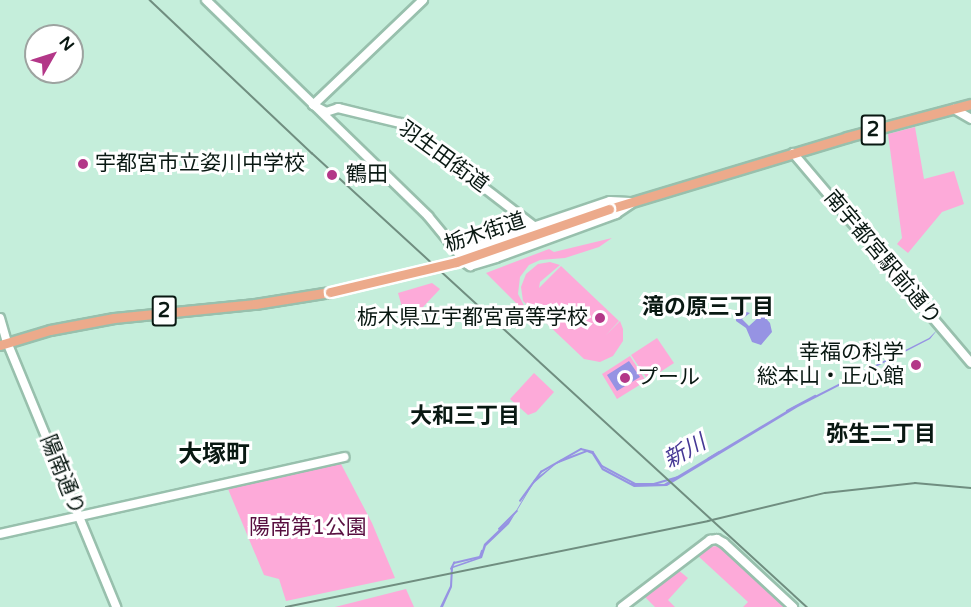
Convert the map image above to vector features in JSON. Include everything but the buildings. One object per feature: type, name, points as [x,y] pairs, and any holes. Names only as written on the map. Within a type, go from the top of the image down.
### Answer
[{"type":"main road","points":[[206,0],[253,43],[313,105],[428,216],[460,253],[610,201],[634,202]]},
{"type":"main road","name":"栃木街道","points":[[4,344],[50,330],[114,318],[255,304],[330,292],[456,262],[609,209],[793,153],[971,104]]},
{"type":"main road","points":[[467,264],[470,266],[496,258],[616,214],[634,202]]},
{"type":"street","points":[[313,105],[423,0]]},
{"type":"street","name":"羽生田街道","points":[[313,105],[326,112],[338,108],[400,123],[535,227]]},
{"type":"street","points":[[954,108],[971,119]]},
{"type":"street","name":"南宇都宮駅前通り","points":[[793,153],[971,363]]},
{"type":"street","points":[[0,318],[4,344]]},
{"type":"street","points":[[0,334],[4,344]]},
{"type":"street","name":"陽南通り","points":[[4,344],[116,607]]},
{"type":"street","points":[[0,534],[344,456]]},
{"type":"street","points":[[622,607],[710,540],[717,539],[793,607]]},
{"type":"green space","points":[[915,127],[924,179],[954,171],[964,204],[942,212],[908,253],[897,244],[902,238],[888,134]]},
{"type":"green space","points":[[612,238],[599,247],[565,258],[540,260],[529,265],[520,277],[518,294],[530,317],[486,273],[549,249],[554,252]]},
{"type":"green space","points":[[550,262],[560,265],[540,282],[539,288],[561,266],[619,321],[606,335],[620,321],[623,341],[613,356],[600,362],[584,359],[523,301],[521,287],[526,274],[538,264]]},
{"type":"green space","points":[[432,283],[440,289],[407,324],[398,293]]},
{"type":"green space","points":[[657,338],[674,363],[648,380],[631,355]]},
{"type":"green space","name":"プール","points":[[630,356],[646,381],[617,399],[602,374]]},
{"type":"green space","points":[[534,373],[554,392],[536,412],[528,415],[510,399]]},
{"type":"green space","name":"陽南第1公園","points":[[340,462],[372,523],[395,578],[286,601],[279,579],[264,575],[228,489]]},
{"type":"green space","points":[[718,546],[784,607],[743,607],[748,602],[697,555],[707,547]]},
{"type":"green space","points":[[677,569],[688,578],[668,600],[675,607],[655,607],[643,595]]},
{"type":"green space","points":[[406,589],[414,607],[335,607]]},
{"type":"shaded area","points":[[743,311],[750,313],[742,319],[749,326],[762,314],[770,323],[772,332],[761,345],[752,342],[746,328],[736,321],[736,313]]},
{"type":"shaded area","points":[[938,329],[930,339],[798,407],[667,486],[634,487],[602,470],[592,454],[587,452],[556,464],[533,484],[509,524],[486,546],[482,558],[453,568],[452,587],[443,607],[440,607],[450,586],[451,567],[480,557],[484,544],[513,516],[534,480],[560,460],[587,450],[593,453],[603,468],[631,483],[664,484],[793,407],[929,338]]},
{"type":"shaded area","points":[[629,361],[640,377],[617,391],[607,375]]},
{"type":"waterway","name":"新川","points":[[787,411],[815,396]]},
{"type":"waterway","name":"新川","points":[[520,501],[541,472],[581,449],[593,452],[602,466],[636,484],[654,484],[678,477]]},
{"type":"waterway","name":"新川","points":[[708,459],[719,452]]},
{"type":"waterway","name":"新川","points":[[499,529],[517,511]]},
{"type":"waterway","name":"新川","points":[[451,569],[454,563],[480,557],[482,551]]},
{"type":"railway","points":[[150,0],[312,153],[807,607]]},
{"type":"railway","points":[[286,607],[708,521],[825,493],[915,483],[971,488]]},
{"type":"place","name":"宇都宮市立姿川中学校","points":[[83,164]]},
{"type":"place","name":"鶴田","points":[[332,175]]},
{"type":"place","name":"栃木県立宇都宮高等学校","points":[[600,318]]},
{"type":"place","name":"幸福の科学 総本山・正心館","points":[[916,365]]},
{"type":"place","name":"プール","points":[[625,378]]},
{"type":"district","name":"滝の原三丁目","points":[[708,308]]},
{"type":"district","name":"大和三丁目","points":[[465,417]]},
{"type":"district","name":"弥生二丁目","points":[[881,435]]},
{"type":"district","name":"大塚町","points":[[214,455]]}]
